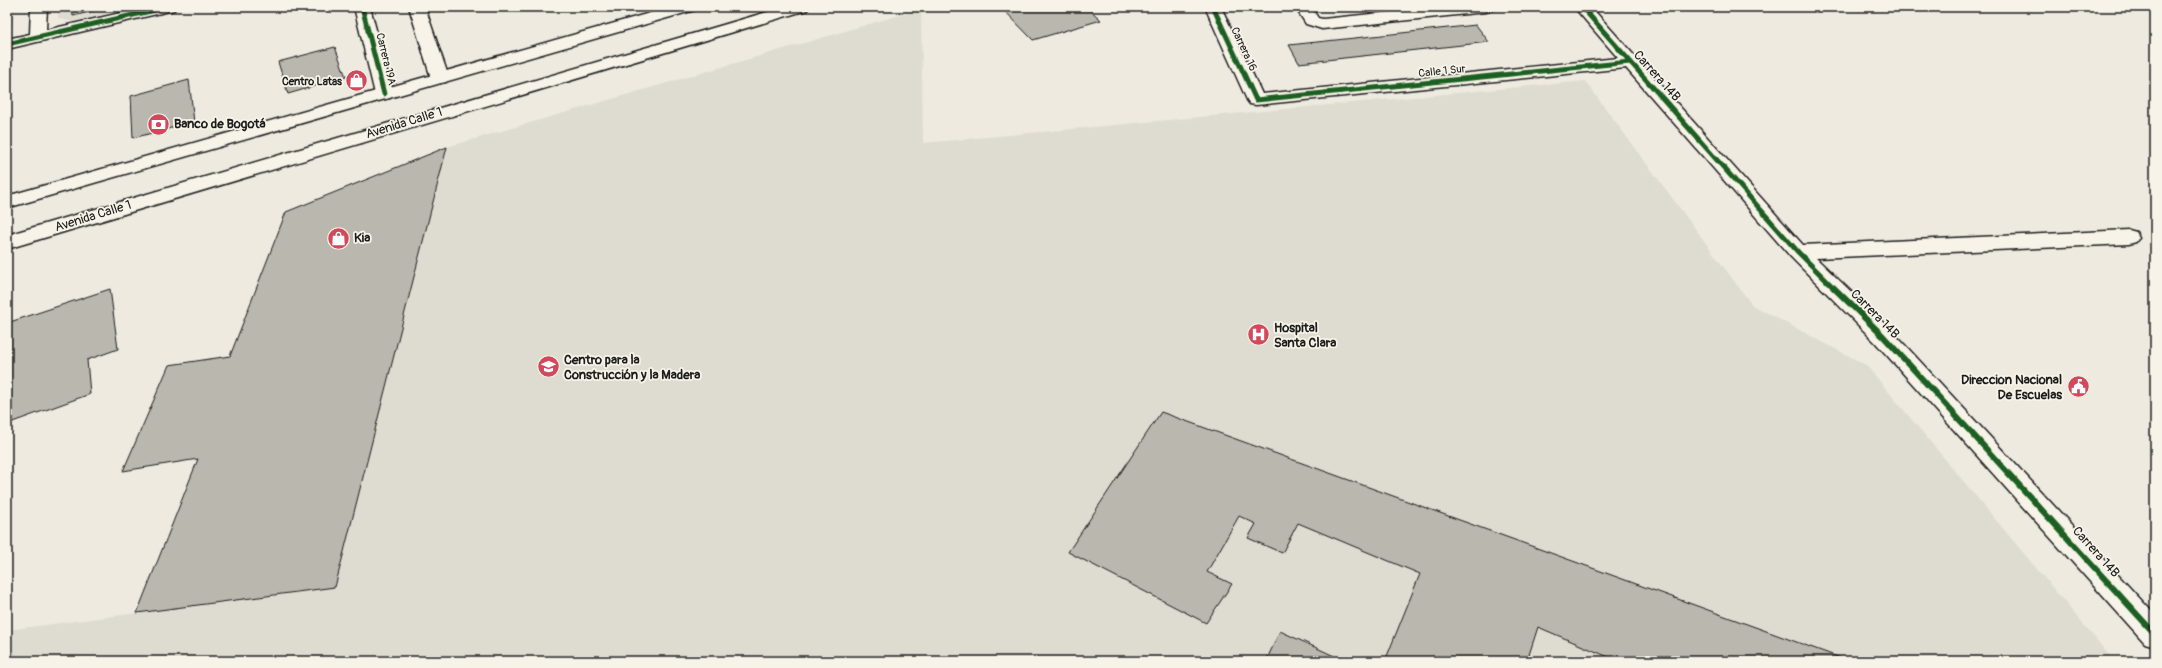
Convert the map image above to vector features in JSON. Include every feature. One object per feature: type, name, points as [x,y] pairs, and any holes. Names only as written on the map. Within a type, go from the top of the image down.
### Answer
[{"type":"street","points":[[38,37],[39,7]]},
{"type":"street","points":[[7,44],[168,7]]},
{"type":"street","name":"Carrera 19A","points":[[362,7],[384,94]]},
{"type":"street","points":[[417,7],[440,78]]},
{"type":"street","points":[[7,202],[689,7]]},
{"type":"street","name":"Avenida Calle 1","points":[[7,242],[801,7]]},
{"type":"street","name":"Carrera 16","points":[[1214,7],[1256,100]]},
{"type":"street","points":[[1303,7],[1312,21],[1322,24],[1486,7]]},
{"type":"street","name":"Carrera 14B","points":[[1582,7],[1798,252],[1883,336],[2051,518],[2155,634]]},
{"type":"street","name":"Calle 1 Sur","points":[[1256,100],[1630,62]]},
{"type":"street","points":[[1798,252],[2129,237]]},
{"type":"shaded area","points":[[7,7],[14,7],[13,24],[7,32]]},
{"type":"shaded area","points":[[58,7],[134,7],[72,22],[58,18]]},
{"type":"shaded area","name":"Hospital Santa Clara","points":[[921,9],[923,143],[1585,81],[1752,305],[1866,365],[2114,661],[7,661],[7,630],[335,587],[447,147]]},
{"type":"building","points":[[72,7],[110,7],[73,16]]},
{"type":"building","points":[[1001,7],[1087,7],[1101,20],[1033,40]]},
{"type":"building","points":[[1476,25],[1489,42],[1299,63],[1289,45]]},
{"type":"building","points":[[335,47],[346,77],[288,94],[278,62]]},
{"type":"building","points":[[189,80],[194,122],[133,138],[131,96]]},
{"type":"building","points":[[447,147],[335,587],[137,613],[198,459],[123,471],[169,365],[230,356],[286,212]]},
{"type":"building","points":[[110,289],[118,349],[87,360],[90,394],[7,424],[7,323]]},
{"type":"building","points":[[1161,412],[1849,661],[1618,661],[1538,627],[1527,661],[1385,661],[1420,574],[1298,523],[1282,553],[1248,538],[1256,524],[1239,516],[1207,572],[1232,584],[1206,623],[1068,552]]},
{"type":"building","points":[[1280,631],[1345,661],[1266,661]]},
{"type":"cycle path","points":[[7,44],[168,7]]},
{"type":"cycle path","points":[[362,7],[384,94]]},
{"type":"cycle path","points":[[1213,7],[1256,100],[1630,62]]},
{"type":"cycle path","points":[[1582,7],[1798,252],[1883,336],[2051,518],[2155,634]]},
{"type":"place","name":"Centro Latas","points":[[357,81]]},
{"type":"place","name":"Banco de Bogotá","points":[[158,124]]},
{"type":"place","name":"Kia","points":[[338,238]]},
{"type":"place","name":"Hospital Santa Clara","points":[[1258,335]]},
{"type":"place","name":"Centro para la Construcción y la Madera","points":[[549,367]]},
{"type":"place","name":"Direccion Nacional De Escuelas","points":[[2078,387]]}]
